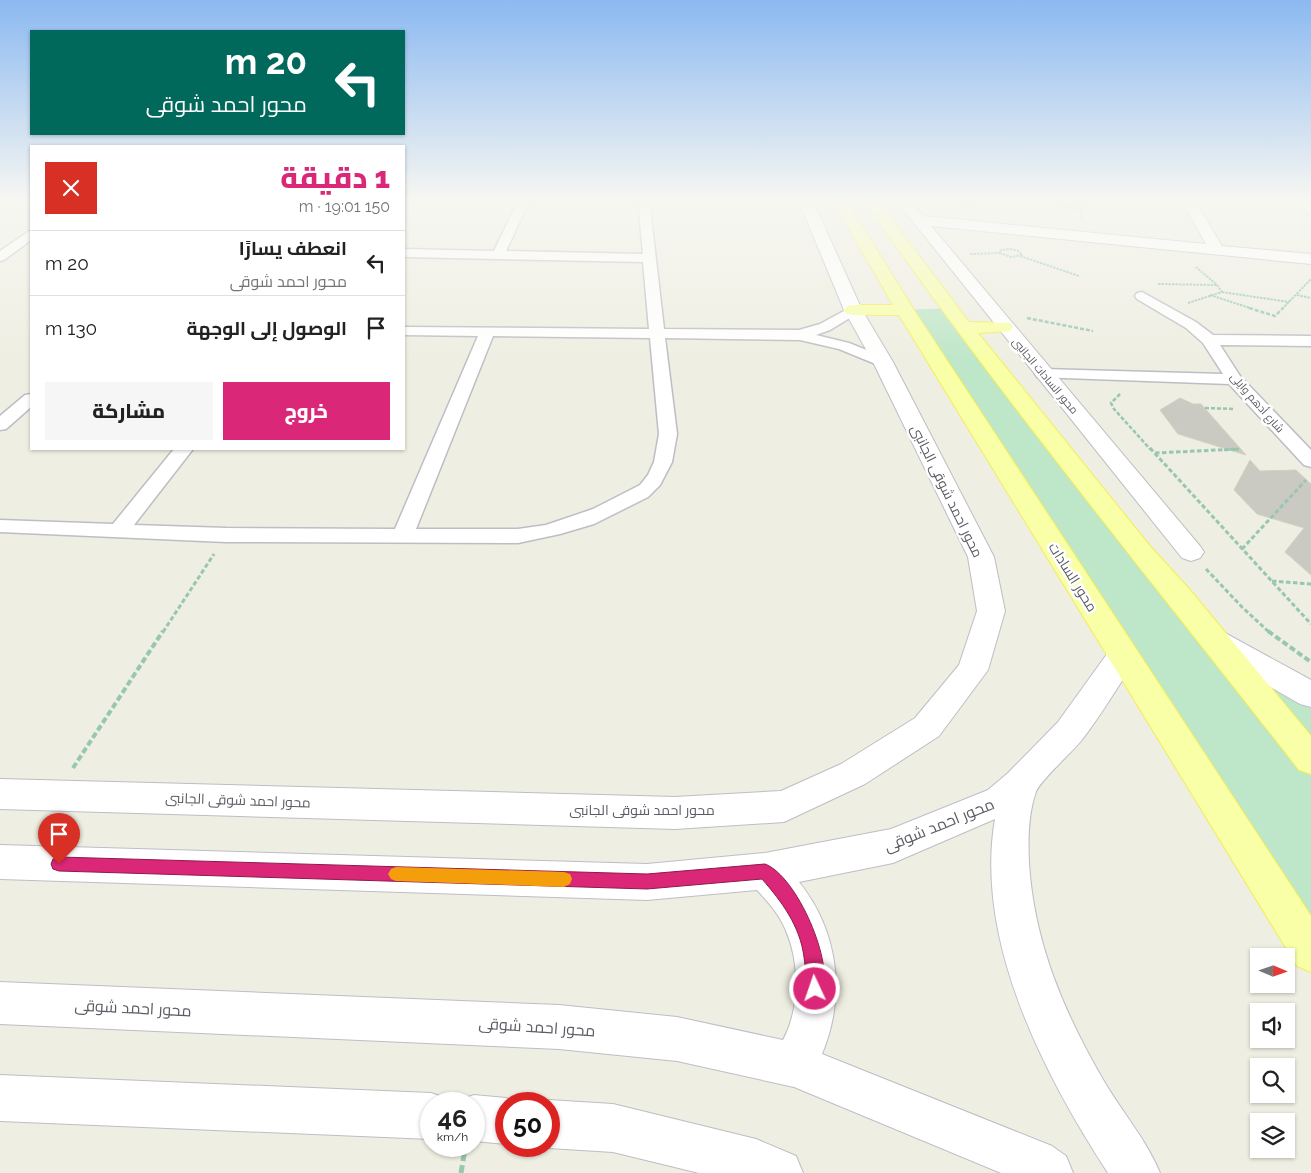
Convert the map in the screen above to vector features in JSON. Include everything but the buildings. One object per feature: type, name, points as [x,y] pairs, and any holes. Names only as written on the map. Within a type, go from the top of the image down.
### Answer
[{"type":"main road","name":"محور السادات","points":[[871,254],[1122,655],[1311,952]]},
{"type":"main road","points":[[909,254],[964,328],[1140,551],[1311,760]]},
{"type":"main road","points":[[853,310],[905,310]]},
{"type":"main road","points":[[964,328],[1004,327]]},
{"type":"street","points":[[3,265],[13,254]]},
{"type":"street","points":[[439,254],[650,258]]},
{"type":"street","points":[[0,526],[226,535],[518,536],[544,533],[610,510],[648,488],[664,462],[668,447],[649,254]]},
{"type":"street","points":[[829,254],[853,310],[883,362]]},
{"type":"street","name":"محور السادات الجانبى","points":[[945,254],[1191,552]]},
{"type":"street","points":[[1243,254],[1311,265]]},
{"type":"street","points":[[1261,254],[1311,259]]},
{"type":"street","name":"شارع أدهم وايلى","points":[[1142,296],[1191,325],[1209,340],[1234,379],[1311,461]]},
{"type":"street","points":[[800,335],[825,326],[853,310]]},
{"type":"street","points":[[405,331],[800,335],[844,346],[883,362]]},
{"type":"street","points":[[402,537],[486,332]]},
{"type":"street","points":[[1209,340],[1311,341]]},
{"type":"street","name":"محور احمد شوقى الجانبى","points":[[0,794],[675,813],[784,806],[853,774],[927,727],[973,670],[991,611],[981,557],[883,362]]},
{"type":"street","points":[[1044,374],[1234,379]]},
{"type":"street","points":[[0,426],[30,400]]},
{"type":"street","points":[[119,530],[183,450]]},
{"type":"street","points":[[1215,641],[1311,695]]},
{"type":"street","name":"محور احمد شوقى","points":[[0,862],[647,882],[765,871],[893,846],[1000,801],[1020,784],[1070,732],[1122,655]]},
{"type":"street","points":[[1020,784],[1012,824],[1010,849],[1012,888],[1020,930],[1032,976],[1052,1027],[1079,1082],[1136,1173]]},
{"type":"street","points":[[765,871],[784,892],[800,917],[811,944],[816,974],[815,1005],[808,1036],[794,1065]]},
{"type":"street","name":"محور احمد شوقى","points":[[0,1003],[559,1027],[677,1039],[794,1065],[1035,1163],[1049,1173]]},
{"type":"street","points":[[0,1098],[420,1116]]},
{"type":"street","points":[[560,1125],[613,1128],[756,1164],[779,1173]]},
{"type":"path","points":[[1003,254],[1006,256],[1020,256],[1079,276]]},
{"type":"path","points":[[1193,254],[1222,292]]},
{"type":"path","points":[[1210,295],[1275,316],[1311,278]]},
{"type":"path","points":[[1142,296],[1133,288],[1134,286],[1217,285]]},
{"type":"path","points":[[1167,310],[1222,292],[1290,302]]},
{"type":"path","points":[[1296,295],[1311,298]]},
{"type":"path","points":[[991,311],[1093,331]]},
{"type":"path","points":[[1146,377],[1114,398],[1111,403],[1114,409],[1311,624]]},
{"type":"path","points":[[1155,453],[1239,449]]},
{"type":"path","points":[[1242,549],[1311,474]]},
{"type":"path","points":[[56,795],[226,535]]},
{"type":"path","points":[[1191,552],[1232,600],[1296,653],[1311,662]]},
{"type":"path","points":[[1272,581],[1311,584]]},
{"type":"path","points":[[461,1173],[464,1157]]},
{"type":"green space","points":[[950,308],[1215,641],[1311,695],[1311,951],[905,310]]},
{"type":"slow traffic","points":[[396,874],[564,879]]},
{"type":"route","points":[[59,864],[647,882],[765,871],[784,892],[800,917],[811,944],[816,974],[815,989]]}]
